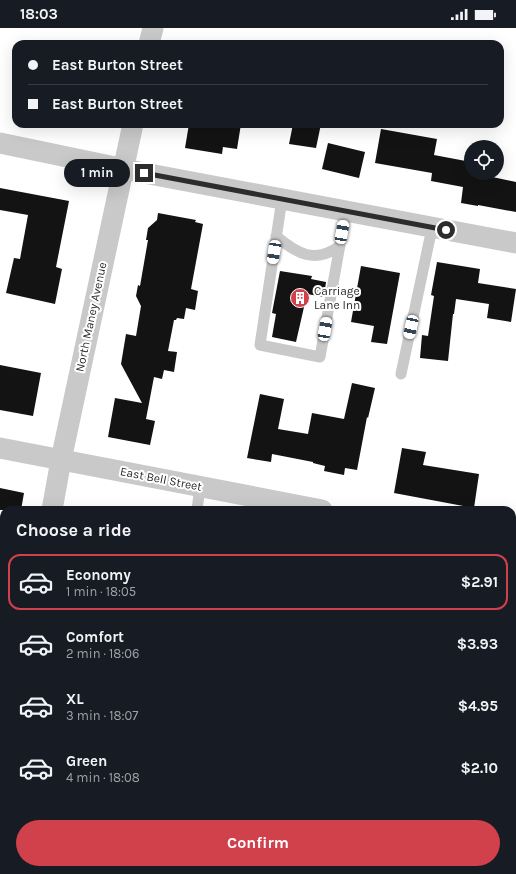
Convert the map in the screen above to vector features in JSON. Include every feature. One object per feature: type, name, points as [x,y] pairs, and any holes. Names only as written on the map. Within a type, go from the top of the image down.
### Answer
[{"type":"street","points":[[150,40],[153,28]]},
{"type":"street","name":"North Maney Avenue","points":[[53,506],[61,460],[132,128]]},
{"type":"street","points":[[0,143],[123,169],[516,243]]},
{"type":"street","name":"East Bell Street","points":[[0,448],[301,506]]},
{"type":"lane","points":[[282,199],[260,344],[320,357],[346,211]]},
{"type":"lane","points":[[401,374],[432,228]]},
{"type":"lane","points":[[276,236],[290,248],[302,254],[313,256],[332,252],[340,246]]},
{"type":"lane","points":[[198,506],[200,487]]},
{"type":"building","points":[[188,128],[240,128],[237,149],[223,147],[222,154],[185,148]]},
{"type":"building","points":[[292,128],[320,128],[316,148],[289,144]]},
{"type":"building","points":[[381,129],[437,139],[434,155],[464,161],[464,180],[504,179],[516,182],[516,212],[461,203],[463,187],[431,181],[432,173],[375,163]]},
{"type":"building","points":[[328,143],[365,152],[359,178],[322,169]]},
{"type":"building","points":[[0,188],[69,201],[56,267],[62,269],[55,304],[6,293],[14,258],[20,259],[28,215],[0,210]]},
{"type":"building","points":[[158,213],[196,220],[195,222],[203,224],[191,289],[198,291],[195,310],[186,308],[184,319],[177,318],[174,320],[168,351],[177,352],[174,372],[164,370],[162,379],[154,377],[146,419],[155,421],[150,445],[108,437],[115,398],[142,403],[121,364],[126,334],[136,336],[141,306],[136,296],[138,285],[140,286],[148,240],[146,240],[148,228],[157,220]]},
{"type":"building","points":[[437,262],[480,269],[478,283],[516,289],[511,322],[487,318],[489,304],[456,299],[448,361],[420,358],[422,335],[428,336],[434,296],[431,295]]},
{"type":"building","points":[[361,266],[400,273],[387,344],[371,342],[374,326],[351,322]]},
{"type":"building","name":"Carriage Lane Inn","points":[[280,271],[312,276],[311,279],[326,282],[324,297],[307,294],[296,342],[272,337],[276,314],[272,313]]},
{"type":"building","points":[[0,365],[41,373],[33,416],[0,410]]},
{"type":"building","points":[[352,383],[375,388],[368,418],[367,417],[357,470],[345,468],[344,475],[324,471],[325,466],[313,462],[272,454],[271,462],[247,458],[260,394],[284,399],[278,429],[308,434],[312,413],[344,419]]},
{"type":"building","points":[[402,448],[426,452],[423,465],[479,474],[474,506],[463,506],[394,493]]},
{"type":"building","points":[[0,488],[24,493],[22,506],[0,506]]},
{"type":"place","name":"Carriage Lane Inn","points":[[300,298]]},
{"type":"route","points":[[144,173],[446,230]]}]
